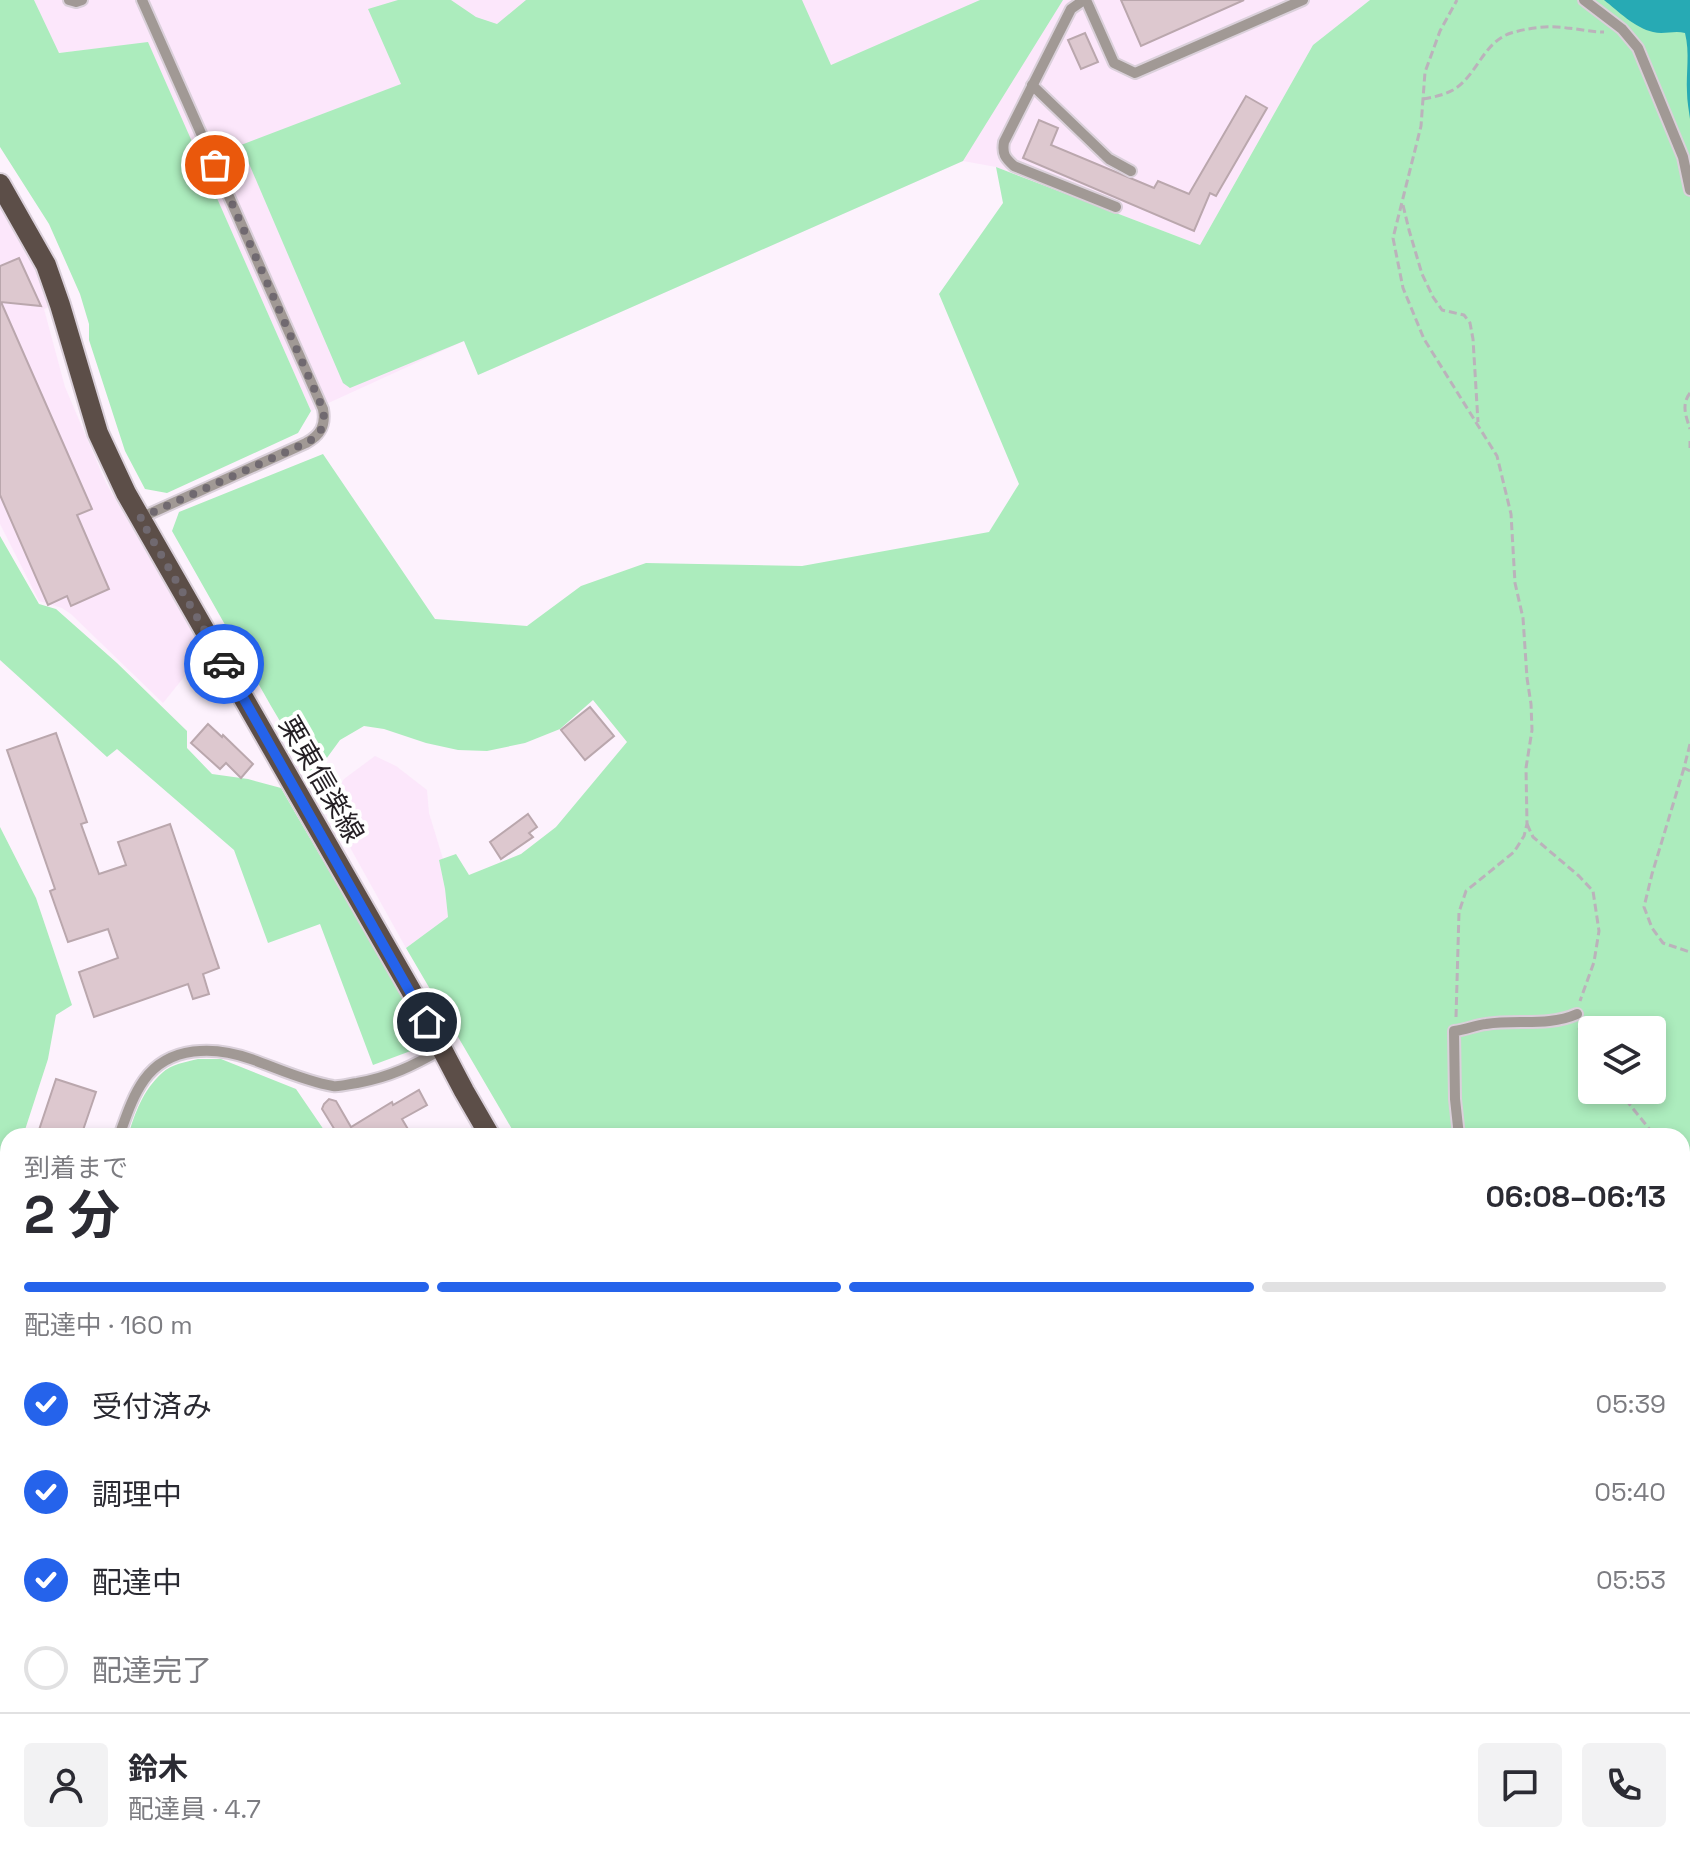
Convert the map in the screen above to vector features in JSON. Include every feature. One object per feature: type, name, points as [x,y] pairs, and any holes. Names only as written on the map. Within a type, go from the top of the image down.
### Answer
[{"type":"main road","name":"栗東信楽線","points":[[0,184],[46,265],[98,433],[126,493],[399,969],[486,1128]]},
{"type":"lane","points":[[69,0],[82,0]]},
{"type":"lane","points":[[140,518],[306,443],[316,437],[325,418],[142,0]]},
{"type":"lane","points":[[1116,207],[1014,166],[1002,151],[1071,9],[1085,0],[1114,63],[1135,73],[1303,0]]},
{"type":"lane","points":[[1584,0],[1620,27],[1638,48],[1683,157],[1690,190]]},
{"type":"lane","points":[[1032,85],[1109,159],[1131,171]]},
{"type":"lane","points":[[1458,1128],[1454,1031],[1485,1024],[1563,1020],[1577,1014]]},
{"type":"lane","points":[[122,1128],[130,1104],[145,1078],[167,1060],[189,1052],[204,1049],[232,1053],[335,1087],[382,1078],[442,1049]]},
{"type":"path","points":[[1454,1031],[1459,912],[1466,891],[1514,852],[1524,836],[1532,730],[1523,618],[1515,583],[1511,514],[1497,456],[1424,339],[1403,288],[1393,238],[1421,126],[1425,72],[1440,31],[1457,0]]},
{"type":"path","points":[[1423,99],[1454,90],[1466,80],[1493,44],[1508,34],[1541,27],[1602,32],[1620,27]]},
{"type":"path","points":[[1402,203],[1414,250],[1433,297],[1442,310],[1464,315],[1470,323],[1478,425]]},
{"type":"path","points":[[1690,393],[1685,399],[1684,409],[1690,429]]},
{"type":"path","points":[[1690,441],[1690,448]]},
{"type":"path","points":[[1690,744],[1644,907],[1652,928],[1663,943],[1690,952]]},
{"type":"path","points":[[1684,768],[1690,771]]},
{"type":"path","points":[[1527,824],[1533,837],[1593,891],[1599,931],[1578,1020]]},
{"type":"path","points":[[1629,1104],[1649,1128]]},
{"type":"shaded area","points":[[34,0],[1370,0],[1313,45],[1200,245],[996,167],[963,161],[478,375],[464,341],[311,411],[148,43],[58,53]]},
{"type":"shaded area","points":[[0,204],[40,278],[49,307],[44,309],[65,387],[106,483],[204,652],[163,703],[71,614],[39,601],[0,524]]},
{"type":"shaded area","points":[[375,756],[396,766],[427,790],[429,813],[443,859],[439,860],[448,917],[406,948],[327,806],[344,779]]},
{"type":"green space","points":[[0,0],[34,0],[59,53],[148,42],[311,411],[298,433],[167,493],[145,489],[125,451],[89,340],[89,324],[80,294],[49,224],[0,147]]},
{"type":"green space","points":[[398,0],[451,0],[476,17],[497,24],[526,0],[802,0],[831,65],[980,0],[1063,0],[963,161],[478,375],[464,341],[350,388],[343,383],[241,145],[401,84],[368,9]]},
{"type":"green space","points":[[1370,0],[1690,0],[1690,1128],[511,1128],[406,948],[448,917],[439,860],[456,854],[469,875],[521,854],[556,827],[627,742],[593,700],[560,729],[525,743],[487,751],[458,750],[364,726],[340,740],[313,777],[172,531],[179,512],[323,454],[435,619],[527,626],[581,586],[646,563],[802,566],[989,532],[1019,484],[939,294],[1003,203],[996,167],[1200,245],[1313,45]]},
{"type":"green space","points":[[0,536],[39,604],[56,609],[187,731],[187,748],[212,774],[281,788],[420,1031],[421,1043],[416,1049],[373,1065],[320,924],[268,943],[234,850],[117,749],[107,757],[0,660]]},
{"type":"green space","points":[[0,827],[36,898],[72,1005],[56,1015],[48,1059],[26,1128],[0,1128]]},
{"type":"green space","points":[[198,1059],[221,1059],[296,1089],[323,1128],[131,1128],[140,1102],[155,1080],[170,1067]]},
{"type":"water","points":[[1604,0],[1690,0],[1690,119],[1685,33],[1646,30]]},
{"type":"building","points":[[1121,0],[1244,0],[1141,46]]},
{"type":"building","points":[[1085,33],[1098,62],[1081,69],[1068,40]]},
{"type":"building","points":[[1246,96],[1267,108],[1216,196],[1210,193],[1194,231],[1023,158],[1039,120],[1058,128],[1051,145],[1154,188],[1158,181],[1189,194]]},
{"type":"building","points":[[19,258],[41,306],[1,302],[92,509],[77,515],[109,589],[71,606],[67,596],[48,605],[0,495],[0,266]]},
{"type":"building","points":[[590,707],[614,736],[585,760],[561,730]]},
{"type":"building","points":[[208,724],[253,764],[241,778],[226,763],[220,769],[191,743]]},
{"type":"building","points":[[56,733],[87,822],[81,824],[99,874],[126,865],[118,842],[170,824],[219,968],[203,974],[209,994],[193,999],[188,984],[94,1017],[79,972],[118,958],[108,929],[68,942],[50,891],[55,889],[7,750]]},
{"type":"building","points":[[528,814],[537,827],[529,833],[533,837],[501,859],[490,842]]},
{"type":"building","points":[[56,1079],[96,1092],[84,1128],[40,1128]]},
{"type":"building","points":[[419,1090],[427,1105],[402,1119],[407,1128],[334,1128],[322,1109],[329,1099],[336,1101],[351,1127],[392,1102],[393,1105]]},
{"type":"way so far","points":[[215,165],[325,418],[316,437],[306,443],[140,518],[224,664]]},
{"type":"route","points":[[224,664],[427,1022]]}]
